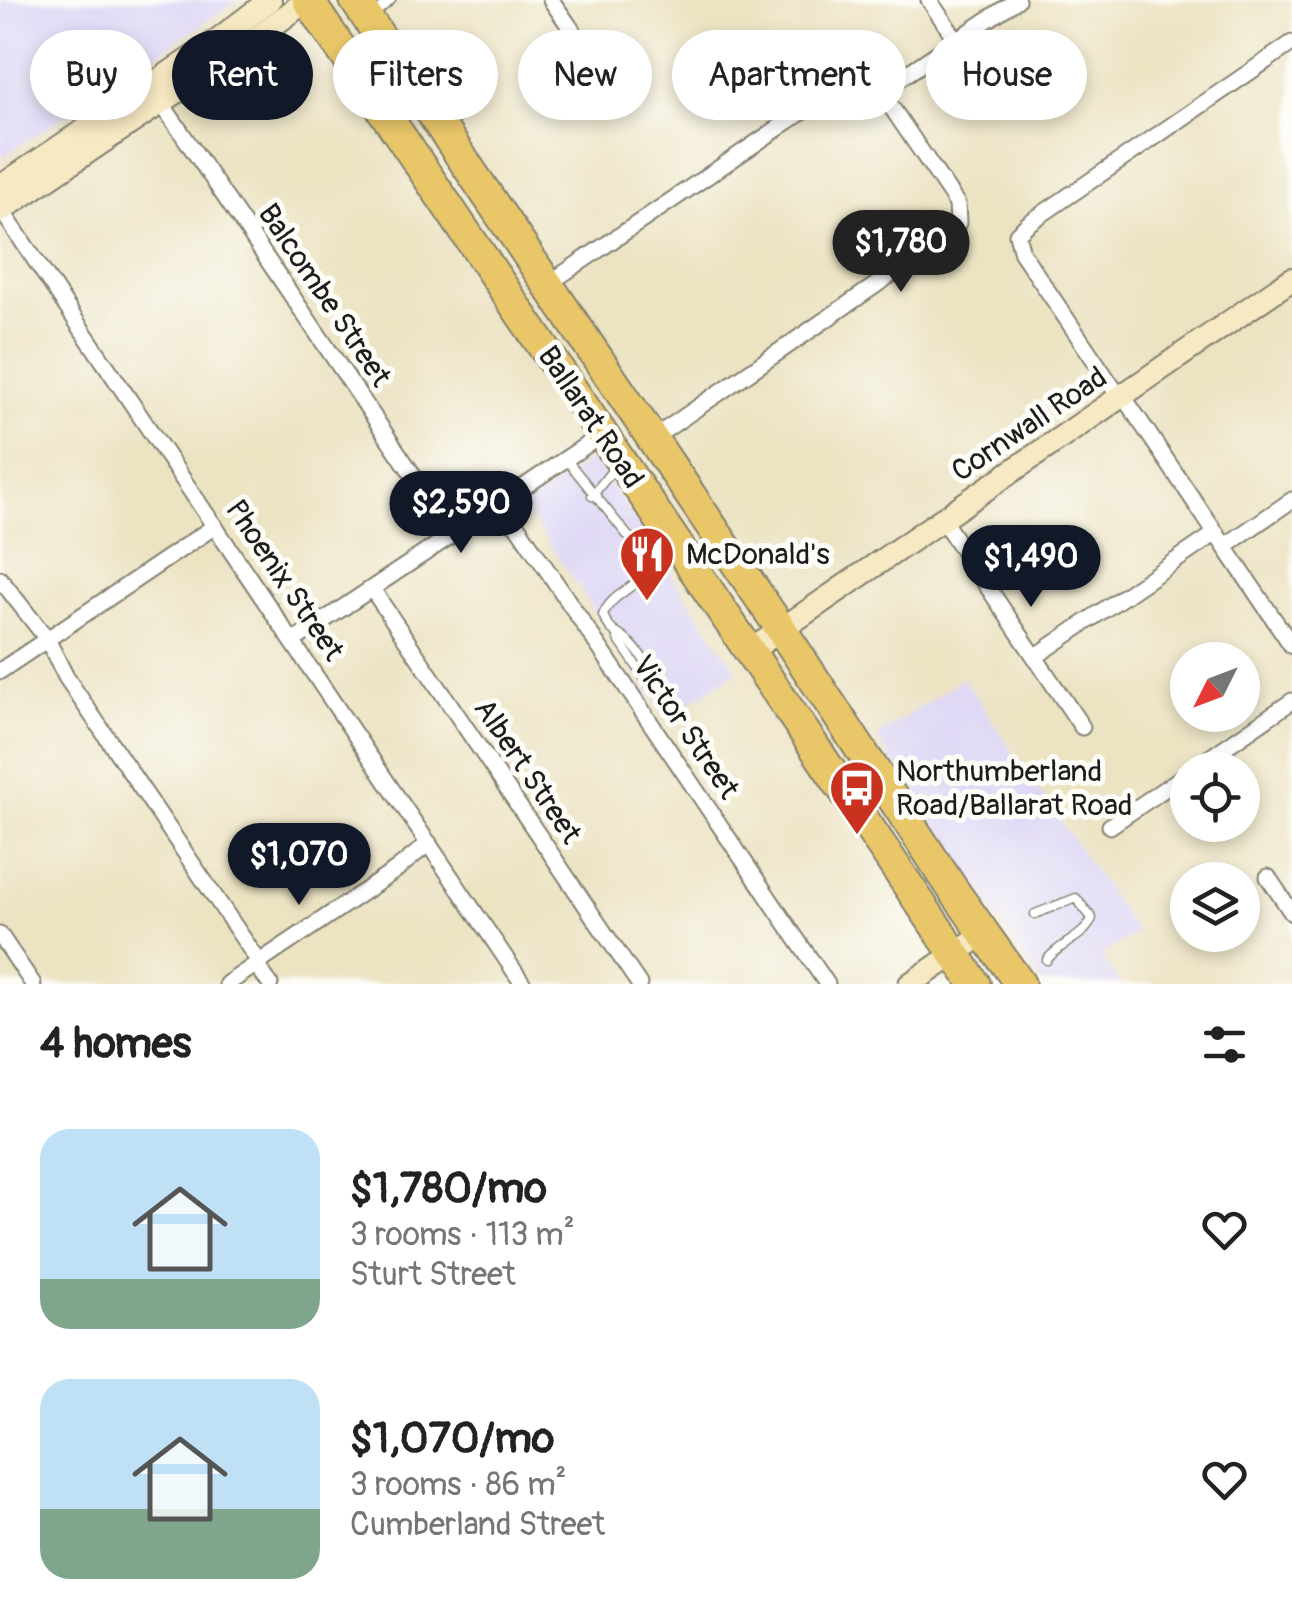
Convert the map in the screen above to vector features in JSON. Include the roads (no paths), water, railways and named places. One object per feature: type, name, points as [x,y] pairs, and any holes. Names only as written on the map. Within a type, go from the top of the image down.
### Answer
[{"type":"highway","name":"Ballarat Road","points":[[308,0],[975,984]]},
{"type":"highway","name":"Ballarat Road","points":[[371,6],[548,284],[1020,984]]},
{"type":"street","points":[[0,204],[155,94],[270,0]]},
{"type":"street","points":[[155,94],[251,42],[308,0]]},
{"type":"street","points":[[551,0],[572,30]]},
{"type":"street","points":[[929,0],[949,30]]},
{"type":"street","points":[[973,30],[1017,0]]},
{"type":"street","points":[[1292,42],[1017,234],[1022,252],[1292,646]]},
{"type":"street","name":"Balcombe Street","points":[[155,94],[453,534]]},
{"type":"street","points":[[548,284],[789,120]]},
{"type":"street","points":[[652,439],[947,236],[958,223],[957,204],[901,120]]},
{"type":"street","name":"Phoenix Street","points":[[0,204],[523,984]]},
{"type":"street","name":"Cornwall Road","points":[[750,650],[1292,279]]},
{"type":"street","points":[[294,641],[566,459],[611,447]]},
{"type":"street","points":[[1035,657],[1292,500]]},
{"type":"street","name":"Victor Street","points":[[493,508],[518,527],[827,984]]},
{"type":"street","points":[[942,519],[1082,727]]},
{"type":"street","points":[[0,670],[214,526]]},
{"type":"street","points":[[0,578],[270,984]]},
{"type":"street","name":"Albert Street","points":[[372,589],[639,984]]},
{"type":"street","points":[[1219,752],[1292,701]]},
{"type":"street","points":[[1110,826],[1170,786]]},
{"type":"street","points":[[227,984],[431,847]]},
{"type":"street","points":[[1268,878],[1292,913]]},
{"type":"street","points":[[910,984],[985,932]]},
{"type":"street","points":[[0,935],[33,984]]},
{"type":"lane","points":[[592,496],[611,447]]},
{"type":"lane","points":[[566,459],[592,496],[631,539],[676,543]]},
{"type":"lane","points":[[660,694],[657,683],[630,644],[614,634],[603,615],[611,600],[648,574],[658,558],[676,543]]},
{"type":"lane","points":[[1035,914],[1076,898],[1092,918],[1089,926],[1048,960]]},
{"type":"place","name":"McDonald's","points":[[647,603]]},
{"type":"place","name":"Northumberland Road/Ballarat Road","points":[[857,837]]}]
